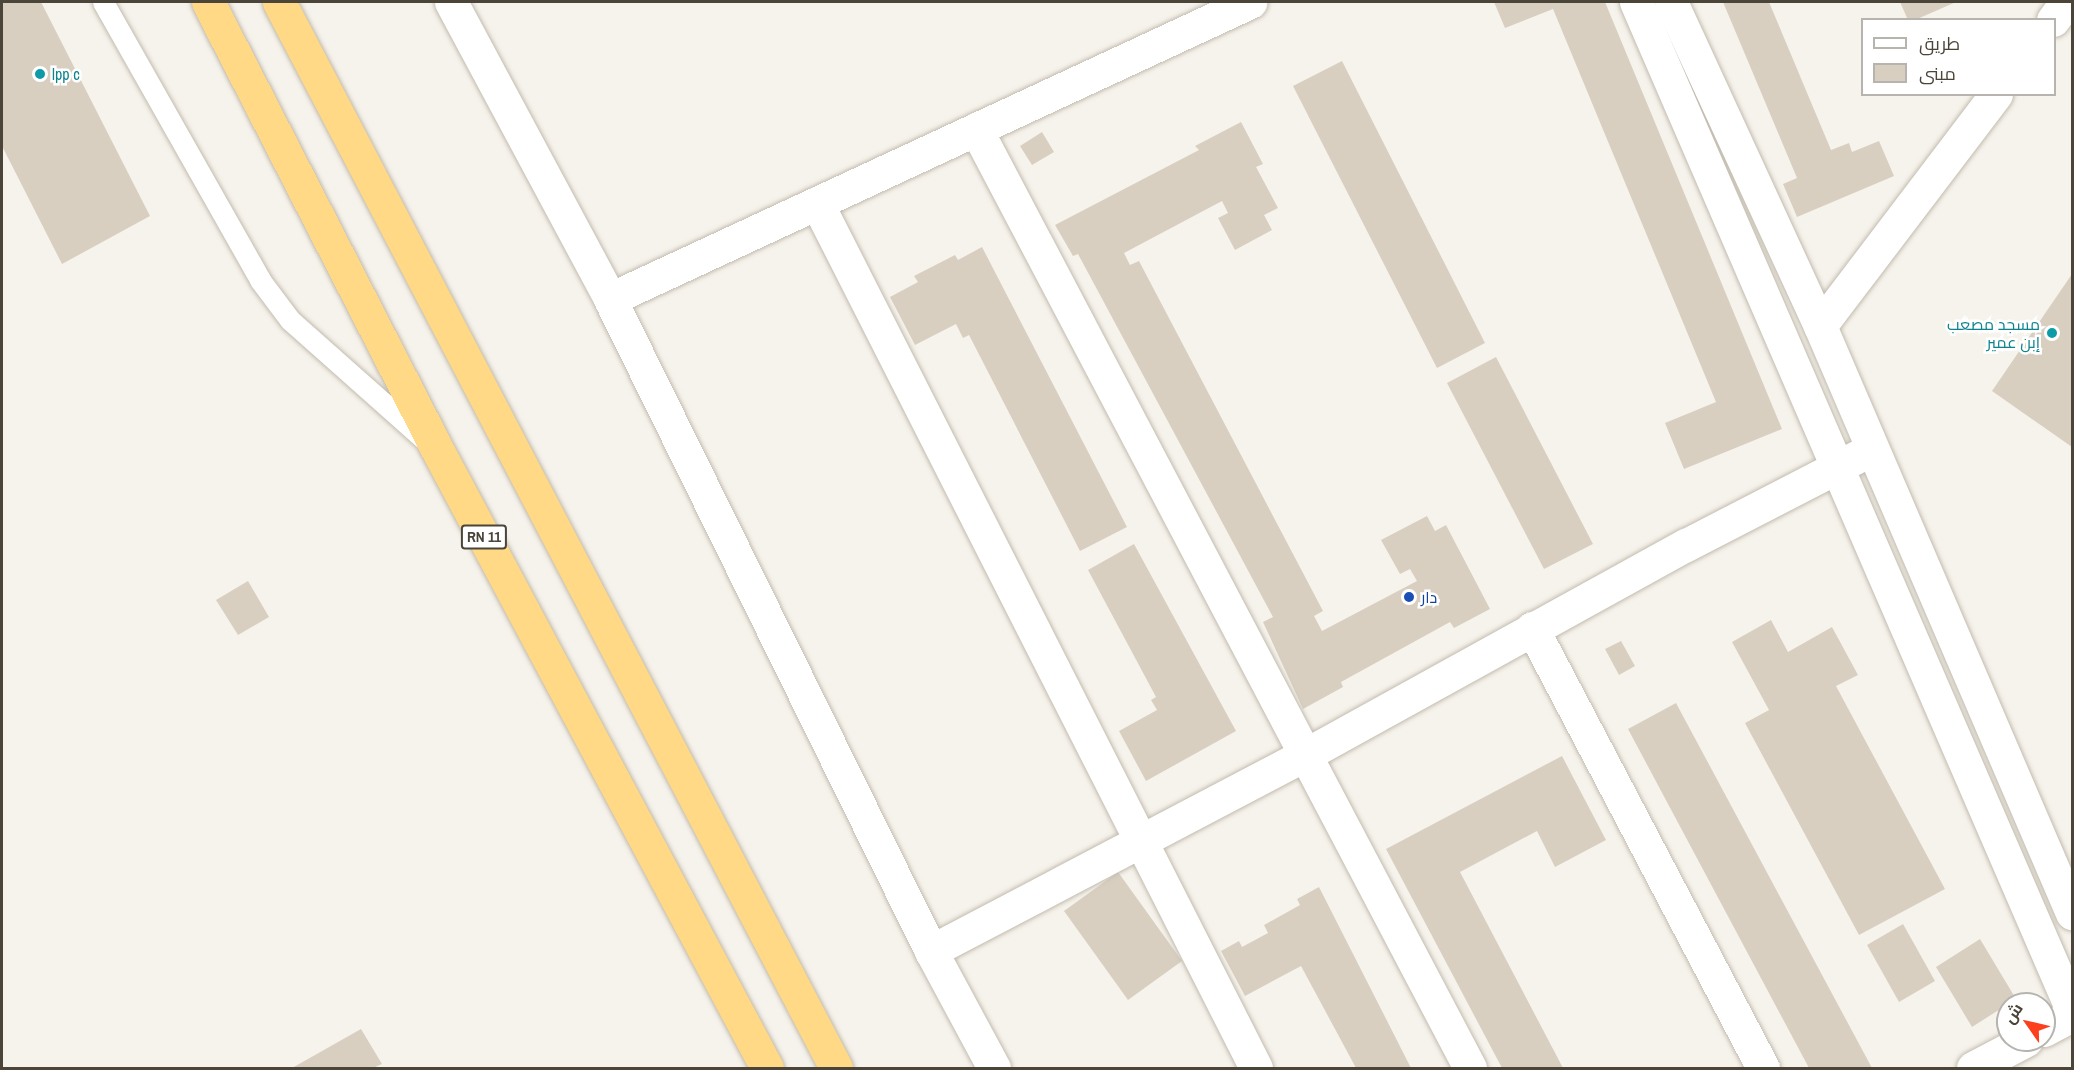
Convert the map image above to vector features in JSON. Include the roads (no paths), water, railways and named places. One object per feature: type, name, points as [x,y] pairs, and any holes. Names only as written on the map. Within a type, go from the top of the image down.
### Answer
[{"type":"highway","name":"RN 11","points":[[208,2],[439,453],[767,1068]]},
{"type":"highway","points":[[279,2],[836,1068]]},
{"type":"street","points":[[451,2],[610,299],[931,951],[994,1068]]},
{"type":"street","points":[[610,299],[1250,2]]},
{"type":"street","points":[[1636,2],[2073,1012],[2056,1023]]},
{"type":"street","points":[[1671,2],[1820,326],[2073,913]]},
{"type":"street","points":[[2054,18],[2066,2]]},
{"type":"street","points":[[1820,326],[1994,96]]},
{"type":"street","points":[[976,129],[1470,1068]]},
{"type":"street","points":[[817,203],[1256,1068]]},
{"type":"street","points":[[931,951],[1141,838],[1305,755],[1532,628],[1872,449]]},
{"type":"street","points":[[1532,628],[1763,1068]]},
{"type":"street","points":[[1973,1068],[2003,1052]]},
{"type":"lane","points":[[103,2],[260,280],[290,320],[439,453]]},
{"type":"place","name":"lpp c","points":[[40,74]]},
{"type":"place","name":"مسجد مصعب إبن عمير","points":[[2052,333]]},
{"type":"place","name":"دار","points":[[1409,597]]}]
